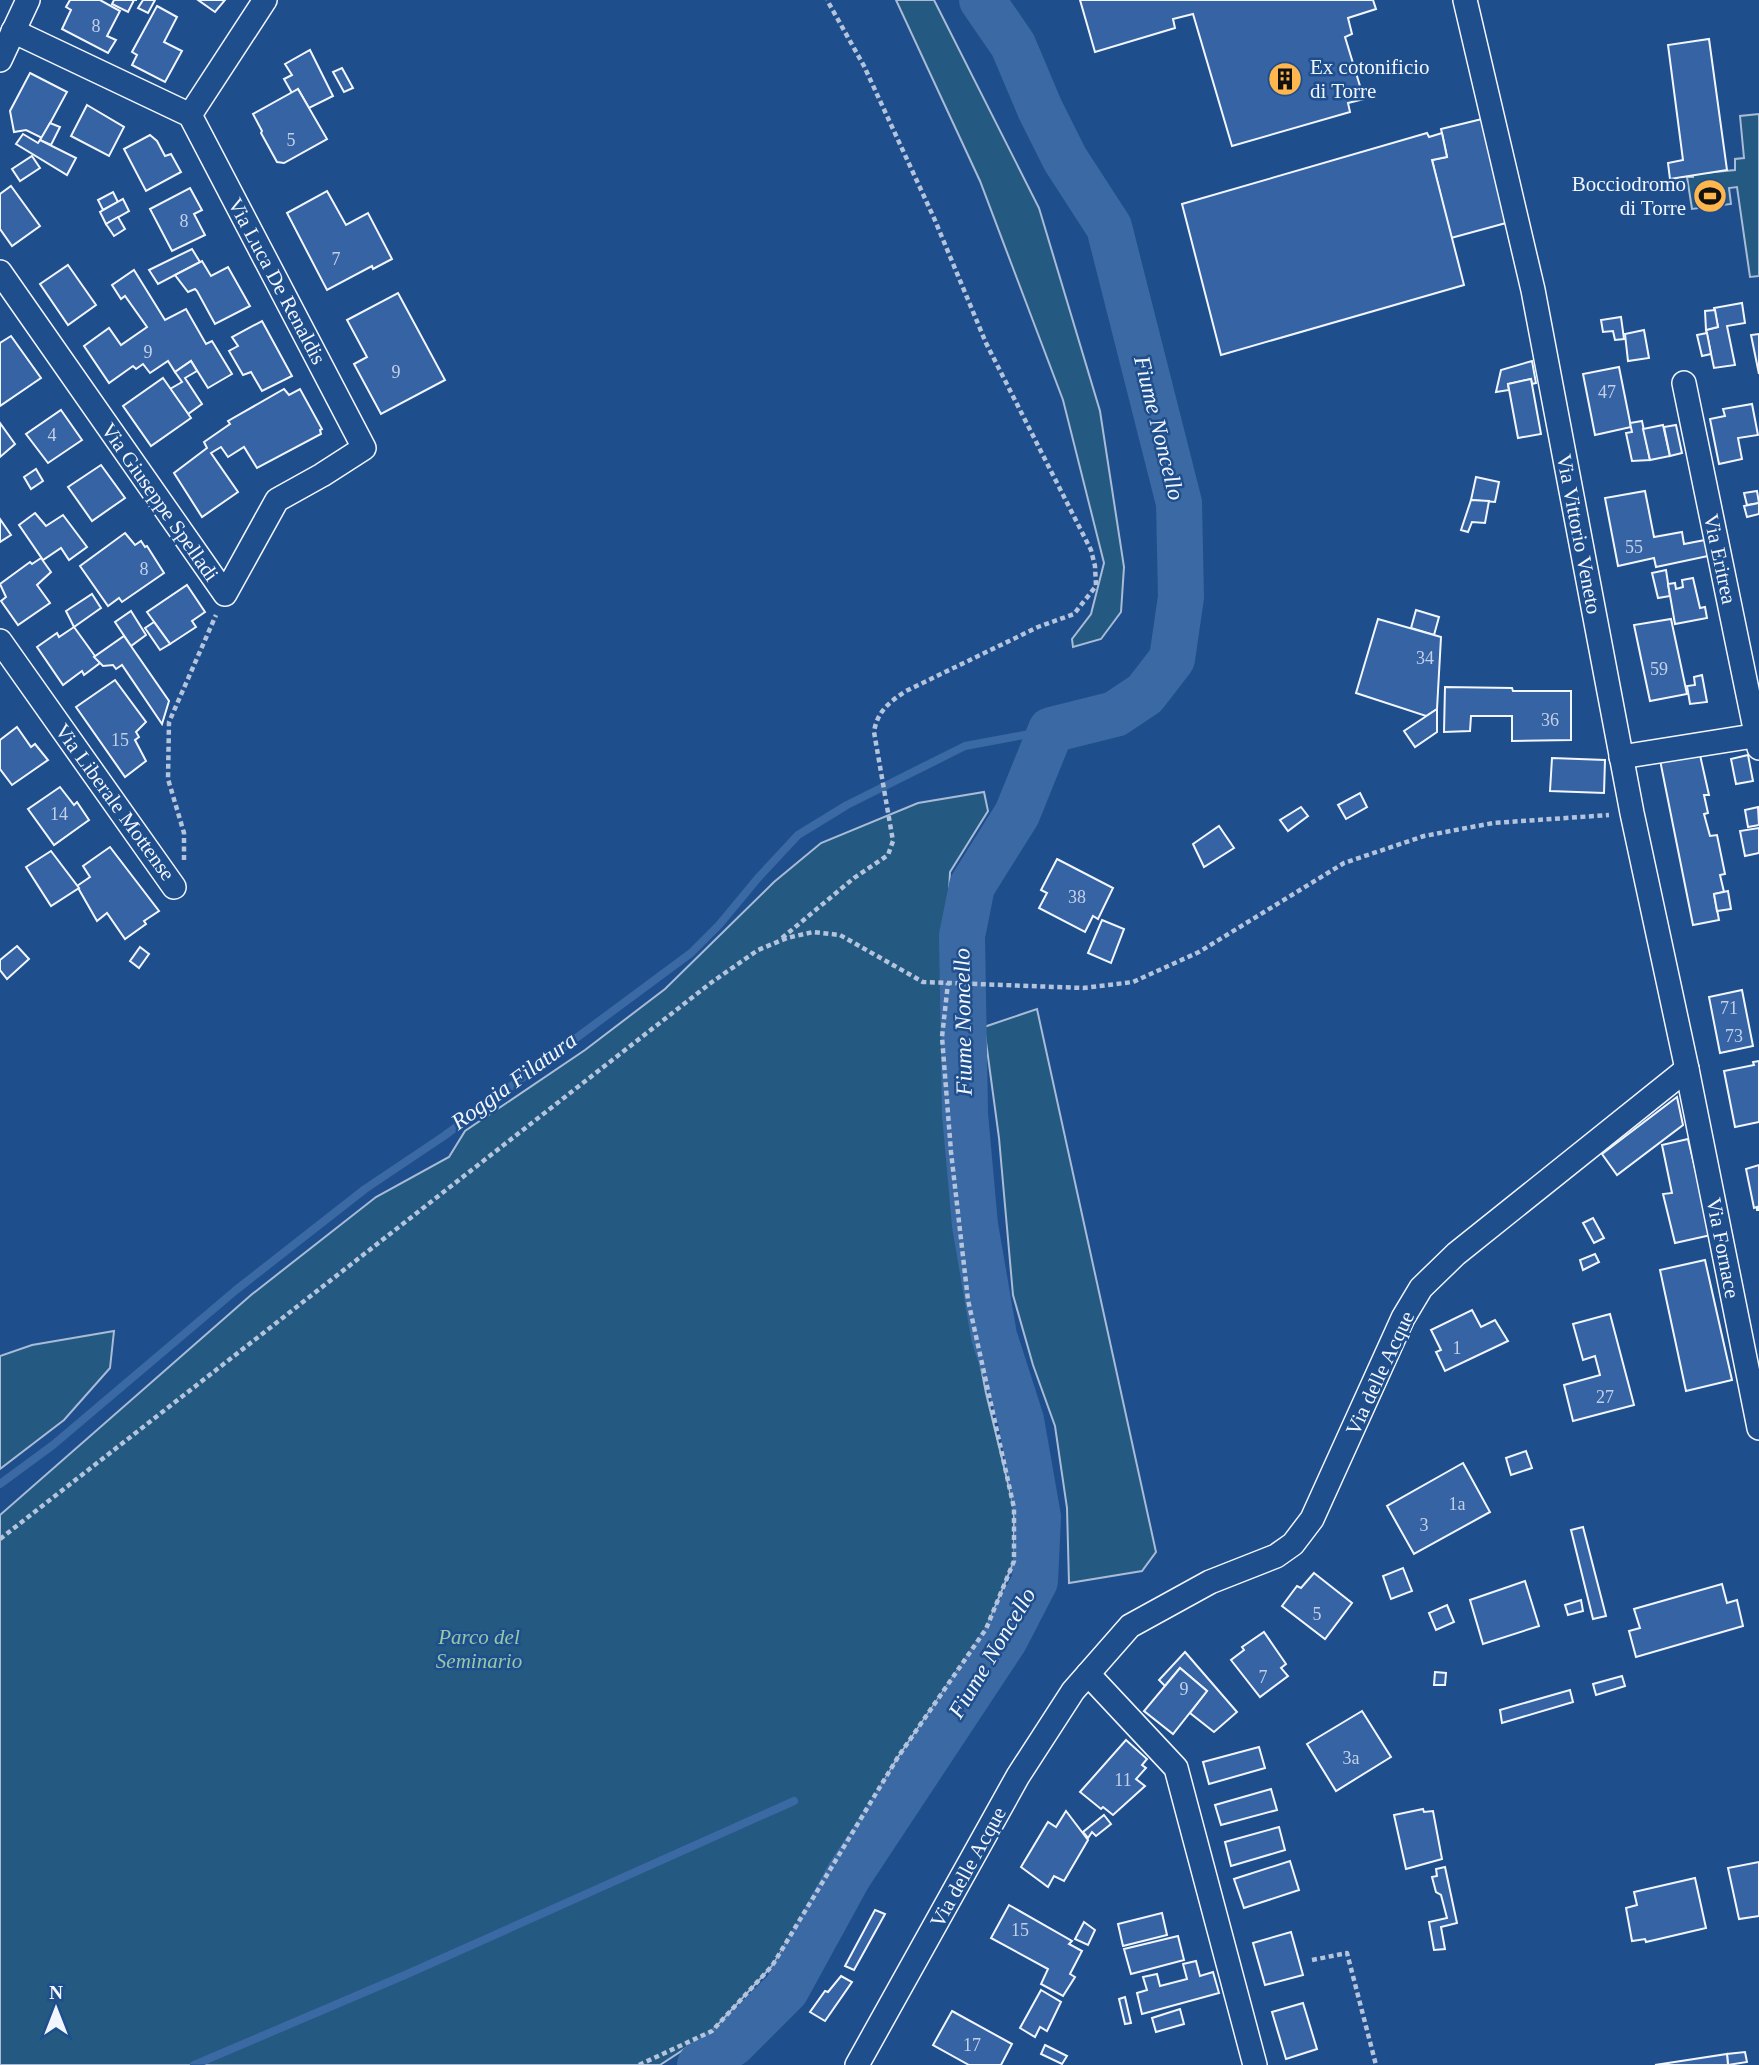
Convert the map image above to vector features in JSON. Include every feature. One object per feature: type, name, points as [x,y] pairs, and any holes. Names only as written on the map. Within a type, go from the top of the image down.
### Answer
[{"type":"street","points":[[0,60],[28,0]]},
{"type":"street","points":[[13,31],[190,115],[265,0]]},
{"type":"street","name":"Via Vittorio Veneto","points":[[1465,0],[1533,290],[1632,813],[1687,1069]]},
{"type":"street","name":"Via Luca De Renaldis","points":[[190,115],[364,448]]},
{"type":"street","name":"Via Giuseppe Spelladi","points":[[0,272],[225,594],[276,500],[364,448]]},
{"type":"street","name":"Via Eritrea","points":[[1621,757],[1758,739],[1684,383]]},
{"type":"street","name":"Via Liberale Mottense","points":[[0,641],[174,887]]},
{"type":"street","name":"Via Fornace","points":[[1687,1069],[1759,1427]]},
{"type":"street","name":"Via delle Acque","points":[[857,2065],[1018,1776],[1073,1691],[1130,1626],[1210,1582],[1276,1556],[1293,1544],[1312,1519],[1404,1318],[1421,1288],[1456,1254],[1687,1069]]},
{"type":"street","points":[[1087,1675],[1176,1768],[1255,2065]]},
{"type":"path","points":[[777,942],[854,878],[888,855],[893,841],[874,732],[876,717],[905,691],[1038,628],[1074,614],[1096,586],[1091,550],[986,343],[934,218],[864,66],[827,0]]},
{"type":"path","name":"Via Liberale Mottense","points":[[174,887],[184,862],[184,833],[168,779],[169,722],[225,594]]},
{"type":"path","points":[[0,1539],[712,982],[758,950],[813,932],[840,936],[923,982],[1083,988],[1133,982],[1199,952],[1345,863],[1424,836],[1493,822],[1632,813]]},
{"type":"path","points":[[639,2065],[712,2031],[772,1966],[898,1757],[986,1629],[1014,1561],[1014,1508],[968,1300],[951,1153],[942,1037],[948,983]]},
{"type":"path","points":[[1312,1960],[1347,1953],[1376,2065]]},
{"type":"green space","points":[[896,0],[934,0],[1039,208],[1100,411],[1124,567],[1121,612],[1101,639],[1073,647],[1072,639],[1091,614],[1104,563],[1063,400],[980,181]]},
{"type":"green space","name":"Bocciodromo di Torre","points":[[1759,114],[1759,276],[1750,277],[1737,187],[1729,188],[1731,204],[1692,209],[1687,177],[1693,177],[1693,174],[1735,170],[1735,159],[1744,158],[1740,116]]},
{"type":"green space","name":"Parco del Seminario","points":[[984,792],[988,811],[950,872],[942,1037],[951,1152],[968,1300],[986,1393],[1014,1508],[1014,1561],[986,1629],[898,1757],[772,1966],[712,2031],[660,2065],[0,2065],[0,1515],[251,1295],[376,1197],[449,1157],[465,1131],[585,1050],[665,989],[774,882],[821,843],[918,803]]},
{"type":"green space","points":[[1037,1009],[1156,1552],[1142,1571],[1069,1583],[1067,1508],[1055,1426],[1033,1365],[1013,1295],[999,1138],[984,1027]]},
{"type":"green space","points":[[114,1331],[110,1368],[64,1420],[0,1469],[0,1356],[32,1345]]},
{"type":"building","points":[[70,0],[100,0],[120,11],[107,36],[116,40],[108,53],[62,29],[71,10],[66,7]]},
{"type":"building","points":[[114,0],[134,0],[128,12],[112,4]]},
{"type":"building","points":[[143,0],[155,0],[148,13],[138,8]]},
{"type":"building","points":[[198,0],[225,0],[215,12]]},
{"type":"building","name":"Ex cotonificio di Torre","points":[[1080,0],[1373,0],[1376,9],[1348,18],[1352,34],[1345,37],[1364,99],[1348,103],[1350,112],[1232,146],[1193,14],[1173,19],[1175,28],[1095,52]]},
{"type":"building","points":[[157,6],[177,17],[164,42],[182,51],[165,82],[132,65],[137,55],[132,52]]},
{"type":"building","points":[[1709,39],[1727,170],[1670,179],[1668,163],[1683,160],[1668,45]]},
{"type":"building","points":[[310,50],[333,96],[309,108],[298,89],[292,93],[284,79],[292,75],[285,64]]},
{"type":"building","points":[[342,68],[353,88],[344,92],[333,72]]},
{"type":"building","points":[[30,73],[67,92],[42,138],[26,130],[14,132],[10,111]]},
{"type":"building","points":[[298,89],[327,139],[284,163],[277,162],[253,114]]},
{"type":"building","points":[[87,105],[124,127],[109,156],[71,136]]},
{"type":"building","points":[[1482,119],[1506,223],[1451,238],[1432,160],[1447,157],[1441,129]]},
{"type":"building","points":[[50,123],[60,127],[51,145],[40,140]]},
{"type":"building","points":[[1427,133],[1429,137],[1442,133],[1447,157],[1432,160],[1464,285],[1221,355],[1182,204]]},
{"type":"building","points":[[23,134],[76,158],[67,175],[16,144]]},
{"type":"building","points":[[150,135],[157,141],[165,156],[171,154],[181,172],[146,191],[124,149]]},
{"type":"building","points":[[32,156],[40,168],[20,181],[12,169]]},
{"type":"building","points":[[11,186],[40,226],[12,246],[0,229],[0,194]]},
{"type":"building","points":[[190,188],[202,210],[194,214],[205,235],[172,251],[150,209]]},
{"type":"building","points":[[327,191],[346,225],[368,213],[392,259],[373,269],[372,266],[327,290],[287,213]]},
{"type":"building","points":[[113,192],[118,202],[103,210],[98,200]]},
{"type":"building","points":[[123,199],[129,211],[106,224],[100,212]]},
{"type":"building","points":[[118,217],[125,229],[114,236],[106,224]]},
{"type":"building","points":[[192,249],[200,262],[158,284],[149,270]]},
{"type":"building","points":[[202,261],[211,276],[228,267],[250,306],[215,324],[197,291],[195,289],[188,292],[175,275]]},
{"type":"building","points":[[68,265],[96,305],[68,325],[40,284]]},
{"type":"building","points":[[134,270],[165,320],[186,309],[206,344],[212,341],[232,374],[208,388],[191,361],[175,372],[168,361],[150,373],[143,364],[136,369],[133,366],[109,383],[84,346],[109,328],[121,345],[147,327],[125,296],[121,299],[112,285]]},
{"type":"building","points":[[398,293],[445,380],[381,414],[354,364],[367,357],[347,320]]},
{"type":"building","points":[[1742,303],[1745,323],[1727,326],[1735,365],[1714,368],[1706,330],[1718,327],[1714,308]]},
{"type":"building","points":[[1715,310],[1718,327],[1706,330],[1705,311]]},
{"type":"building","points":[[1621,317],[1624,339],[1615,340],[1613,331],[1603,332],[1601,320]]},
{"type":"building","points":[[262,321],[292,376],[262,391],[251,372],[243,375],[229,351],[238,346],[232,337]]},
{"type":"building","points":[[1644,330],[1649,358],[1628,361],[1625,334]]},
{"type":"building","points":[[1707,333],[1711,354],[1702,356],[1697,335]]},
{"type":"building","points":[[1759,334],[1759,374],[1751,335]]},
{"type":"building","points":[[11,336],[41,378],[0,406],[0,343]]},
{"type":"building","points":[[191,361],[197,371],[185,378],[202,404],[188,414],[170,389],[182,382],[175,372]]},
{"type":"building","points":[[1532,361],[1536,383],[1532,384],[1531,379],[1508,384],[1509,390],[1496,392],[1501,370]]},
{"type":"building","points":[[1619,367],[1631,427],[1595,435],[1583,374]]},
{"type":"building","points":[[163,378],[191,418],[151,446],[123,406]]},
{"type":"building","points":[[1531,379],[1541,434],[1518,438],[1508,384]]},
{"type":"building","points":[[284,389],[289,395],[300,389],[322,429],[321,434],[257,468],[244,447],[228,457],[221,447],[211,453],[238,492],[202,517],[174,473],[207,448],[204,442],[230,424],[228,421]]},
{"type":"building","points":[[1752,404],[1758,435],[1738,438],[1742,459],[1719,464],[1710,419],[1725,416],[1723,409]]},
{"type":"building","points":[[61,410],[82,440],[48,463],[26,434]]},
{"type":"building","points":[[1642,421],[1650,460],[1632,461],[1626,433],[1632,432],[1630,423]]},
{"type":"building","points":[[0,423],[15,444],[0,457]]},
{"type":"building","points":[[1663,425],[1670,456],[1650,460],[1643,429]]},
{"type":"building","points":[[1676,425],[1682,453],[1670,456],[1664,427]]},
{"type":"building","points":[[101,465],[125,498],[92,521],[68,487]]},
{"type":"building","points":[[36,469],[43,481],[31,489],[24,477]]},
{"type":"building","points":[[1476,477],[1499,482],[1495,502],[1471,500]]},
{"type":"building","points":[[1645,491],[1654,537],[1682,532],[1684,544],[1705,540],[1708,556],[1656,567],[1654,558],[1618,566],[1605,498]]},
{"type":"building","points":[[1757,491],[1759,503],[1747,505],[1744,493]]},
{"type":"building","points":[[1471,500],[1489,501],[1485,523],[1472,522],[1468,532],[1461,530]]},
{"type":"building","points":[[1759,503],[1759,514],[1747,517],[1744,506]]},
{"type":"building","points":[[35,513],[46,526],[63,515],[87,547],[69,560],[61,548],[43,560],[19,525]]},
{"type":"building","points":[[0,519],[11,535],[0,542]]},
{"type":"building","points":[[125,533],[135,545],[141,541],[147,546],[164,573],[122,602],[119,598],[108,606],[80,566]]},
{"type":"building","points":[[41,558],[51,572],[37,585],[50,603],[18,625],[1,601],[6,597],[0,584],[30,562],[32,564]]},
{"type":"building","points":[[1666,570],[1670,596],[1658,598],[1652,573]]},
{"type":"building","points":[[1693,578],[1700,608],[1705,607],[1707,618],[1675,624],[1668,584],[1675,583],[1676,589],[1683,587],[1682,580]]},
{"type":"building","points":[[187,585],[205,612],[192,621],[196,627],[170,644],[147,612]]},
{"type":"building","points":[[92,594],[101,608],[74,627],[66,611]]},
{"type":"building","points":[[1416,610],[1439,617],[1434,635],[1411,628]]},
{"type":"building","points":[[131,611],[146,635],[131,646],[115,622]]},
{"type":"building","points":[[1378,619],[1441,637],[1437,709],[1426,716],[1356,693]]},
{"type":"building","points":[[1671,619],[1687,694],[1650,701],[1634,625]]},
{"type":"building","points":[[154,622],[170,644],[160,650],[145,628]]},
{"type":"building","points":[[74,627],[100,663],[84,675],[82,671],[63,685],[37,647],[57,633],[59,637]]},
{"type":"building","points":[[124,636],[169,701],[162,724],[122,665],[116,669],[113,665],[103,666],[94,657]]},
{"type":"building","points":[[1702,675],[1707,702],[1690,704],[1687,686],[1695,685],[1694,677]]},
{"type":"building","points":[[115,680],[146,722],[136,732],[139,737],[135,740],[146,761],[125,777],[76,707]]},
{"type":"building","points":[[1445,687],[1571,691],[1571,740],[1512,741],[1512,716],[1471,716],[1470,731],[1444,732]]},
{"type":"building","points":[[1437,709],[1437,732],[1415,747],[1404,731]]},
{"type":"building","points":[[17,727],[31,747],[35,744],[48,760],[12,785],[0,769],[0,740]]},
{"type":"building","points":[[1700,755],[1709,795],[1704,795],[1708,813],[1704,814],[1710,836],[1717,835],[1725,874],[1720,875],[1724,892],[1714,894],[1719,920],[1693,925],[1660,760]]},
{"type":"building","points":[[1748,755],[1753,781],[1736,784],[1731,759]]},
{"type":"building","points":[[1552,758],[1605,760],[1604,793],[1550,791]]},
{"type":"building","points":[[60,787],[74,805],[77,802],[89,820],[54,845],[28,809]]},
{"type":"building","points":[[1360,793],[1367,807],[1346,819],[1338,805]]},
{"type":"building","points":[[1301,807],[1308,816],[1288,831],[1280,820]]},
{"type":"building","points":[[1758,807],[1759,825],[1748,827],[1745,810]]},
{"type":"building","points":[[1219,826],[1234,848],[1204,867],[1193,844]]},
{"type":"building","points":[[1759,828],[1759,853],[1745,856],[1740,831]]},
{"type":"building","points":[[110,847],[159,911],[125,939],[107,913],[97,921],[77,886],[90,877],[83,866]]},
{"type":"building","points":[[51,851],[79,888],[51,906],[26,867]]},
{"type":"building","points":[[1057,859],[1113,888],[1098,919],[1093,916],[1085,932],[1039,908],[1047,893],[1041,890]]},
{"type":"building","points":[[1728,891],[1731,909],[1717,911],[1714,894]]},
{"type":"building","points":[[1102,920],[1124,929],[1111,963],[1088,953]]},
{"type":"building","points":[[17,946],[29,959],[7,979],[0,970],[0,960]]},
{"type":"building","points":[[140,947],[149,954],[139,968],[130,961]]},
{"type":"building","points":[[1742,990],[1753,1046],[1720,1053],[1709,997]]},
{"type":"building","points":[[1759,1061],[1759,1122],[1735,1127],[1724,1071],[1754,1065],[1753,1062]]},
{"type":"building","points":[[1677,1097],[1683,1125],[1617,1175],[1602,1154]]},
{"type":"building","points":[[1688,1139],[1711,1235],[1675,1243],[1663,1194],[1672,1193],[1662,1145]]},
{"type":"building","points":[[1759,1165],[1757,1210],[1757,1207],[1754,1208],[1746,1169]]},
{"type":"building","points":[[1593,1218],[1604,1238],[1594,1243],[1583,1223]]},
{"type":"building","points":[[1595,1254],[1599,1262],[1583,1270],[1580,1260]]},
{"type":"building","points":[[1705,1260],[1732,1380],[1686,1391],[1660,1270]]},
{"type":"building","points":[[1472,1310],[1481,1327],[1495,1320],[1508,1341],[1445,1371],[1436,1352],[1441,1350],[1431,1330]]},
{"type":"building","points":[[1610,1314],[1634,1405],[1573,1421],[1564,1385],[1600,1375],[1595,1356],[1583,1360],[1573,1324]]},
{"type":"building","points":[[1526,1451],[1532,1468],[1511,1475],[1506,1458]]},
{"type":"building","points":[[1463,1463],[1490,1512],[1414,1554],[1387,1506]]},
{"type":"building","points":[[1583,1527],[1606,1616],[1593,1619],[1571,1530]]},
{"type":"building","points":[[1403,1568],[1412,1591],[1391,1599],[1383,1576]]},
{"type":"building","points":[[1314,1573],[1352,1603],[1325,1639],[1282,1606],[1297,1586],[1301,1588]]},
{"type":"building","points":[[1525,1581],[1539,1626],[1483,1644],[1470,1600]]},
{"type":"building","points":[[1722,1584],[1727,1603],[1737,1600],[1743,1626],[1636,1657],[1629,1631],[1640,1628],[1634,1609]]},
{"type":"building","points":[[1581,1600],[1583,1611],[1568,1615],[1565,1605]]},
{"type":"building","points":[[1447,1605],[1454,1622],[1436,1630],[1429,1613]]},
{"type":"building","points":[[1264,1632],[1286,1664],[1281,1668],[1288,1676],[1260,1697],[1231,1660],[1244,1650],[1242,1647]]},
{"type":"building","points":[[1185,1652],[1237,1712],[1214,1732],[1190,1713],[1207,1691],[1180,1668],[1165,1686],[1159,1680]]},
{"type":"building","points":[[1180,1668],[1207,1691],[1173,1734],[1144,1711]]},
{"type":"building","points":[[1435,1672],[1446,1673],[1445,1685],[1434,1685]]},
{"type":"building","points":[[1622,1676],[1625,1686],[1596,1695],[1593,1684]]},
{"type":"building","points":[[1570,1690],[1573,1702],[1502,1723],[1500,1710]]},
{"type":"building","points":[[1362,1711],[1391,1757],[1336,1791],[1307,1744]]},
{"type":"building","points":[[1126,1740],[1147,1759],[1142,1765],[1146,1768],[1136,1779],[1145,1786],[1113,1815],[1080,1792]]},
{"type":"building","points":[[1259,1747],[1265,1768],[1209,1784],[1203,1762]]},
{"type":"building","points":[[1271,1789],[1277,1810],[1221,1825],[1215,1805]]},
{"type":"building","points":[[1423,1809],[1424,1812],[1433,1811],[1442,1859],[1406,1869],[1394,1815]]},
{"type":"building","points":[[1066,1811],[1088,1840],[1064,1881],[1054,1876],[1048,1887],[1021,1867],[1048,1822],[1056,1827]]},
{"type":"building","points":[[1104,1815],[1111,1824],[1096,1836],[1092,1832],[1088,1838],[1083,1832]]},
{"type":"building","points":[[1279,1827],[1285,1850],[1231,1866],[1225,1842]]},
{"type":"building","points":[[1290,1861],[1299,1890],[1244,1908],[1234,1879]]},
{"type":"building","points":[[1759,1862],[1759,1916],[1739,1919],[1728,1868]]},
{"type":"building","points":[[1445,1867],[1457,1923],[1441,1927],[1445,1949],[1434,1950],[1429,1922],[1447,1918],[1441,1895],[1436,1892],[1432,1877],[1437,1876],[1436,1869]]},
{"type":"building","points":[[1695,1878],[1706,1928],[1646,1942],[1645,1939],[1632,1941],[1626,1908],[1637,1905],[1634,1892]]},
{"type":"building","points":[[1009,1905],[1072,1941],[1069,1944],[1082,1951],[1070,1974],[1075,1977],[1063,1996],[1041,1984],[1048,1969],[991,1938]]},
{"type":"building","points":[[875,1910],[885,1914],[854,1970],[845,1966]]},
{"type":"building","points":[[1162,1913],[1167,1935],[1123,1946],[1118,1924]]},
{"type":"building","points":[[1084,1922],[1095,1930],[1088,1945],[1075,1939]]},
{"type":"building","points":[[1291,1932],[1303,1975],[1265,1985],[1253,1943]]},
{"type":"building","points":[[1178,1936],[1184,1960],[1131,1974],[1124,1949]]},
{"type":"building","points":[[1196,1961],[1200,1976],[1213,1972],[1219,1993],[1142,2014],[1137,1993],[1147,1990],[1143,1977],[1157,1974],[1160,1986],[1187,1979],[1183,1964]]},
{"type":"building","points":[[841,1976],[852,1982],[825,2021],[810,2012],[825,1991],[828,1992]]},
{"type":"building","points":[[1041,1990],[1061,2002],[1047,2031],[1040,2027],[1035,2037],[1020,2028]]},
{"type":"building","points":[[1125,1997],[1131,2023],[1125,2024],[1119,1999]]},
{"type":"building","points":[[1303,2003],[1317,2049],[1286,2059],[1272,2012]]},
{"type":"building","points":[[1180,2009],[1184,2024],[1156,2032],[1152,2018]]},
{"type":"building","points":[[952,2011],[1012,2044],[1001,2065],[969,2065],[933,2045]]},
{"type":"building","points":[[1045,2045],[1067,2056],[1062,2064],[1041,2054]]},
{"type":"building","points":[[1745,2052],[1747,2062],[1728,2065],[1727,2054]]},
{"type":"building","points":[[1727,2054],[1728,2065],[1655,2065]]},
{"type":"waterway","name":"Fiume Noncello","points":[[700,2065],[733,2043],[786,1990],[849,1875],[1005,1639],[1035,1581],[1038,1517],[1021,1420],[994,1336],[975,1225],[965,1114],[962,936],[972,886],[1017,814],[1051,730],[1115,714],[1145,694],[1172,659],[1181,597],[1179,503],[1109,227],[1065,159],[1013,45],[982,0]]},
{"type":"waterway","name":"Roggia Filatura","points":[[0,1484],[53,1445],[236,1290],[365,1189],[444,1136],[691,953],[798,835],[847,805],[965,746],[1051,730]]},
{"type":"waterway","points":[[194,2065],[405,1975],[794,1801]]},
{"type":"place","name":"Ex cotonificio di Torre","points":[[1285,79]]},
{"type":"place","name":"Bocciodromo di Torre","points":[[1710,196]]}]
